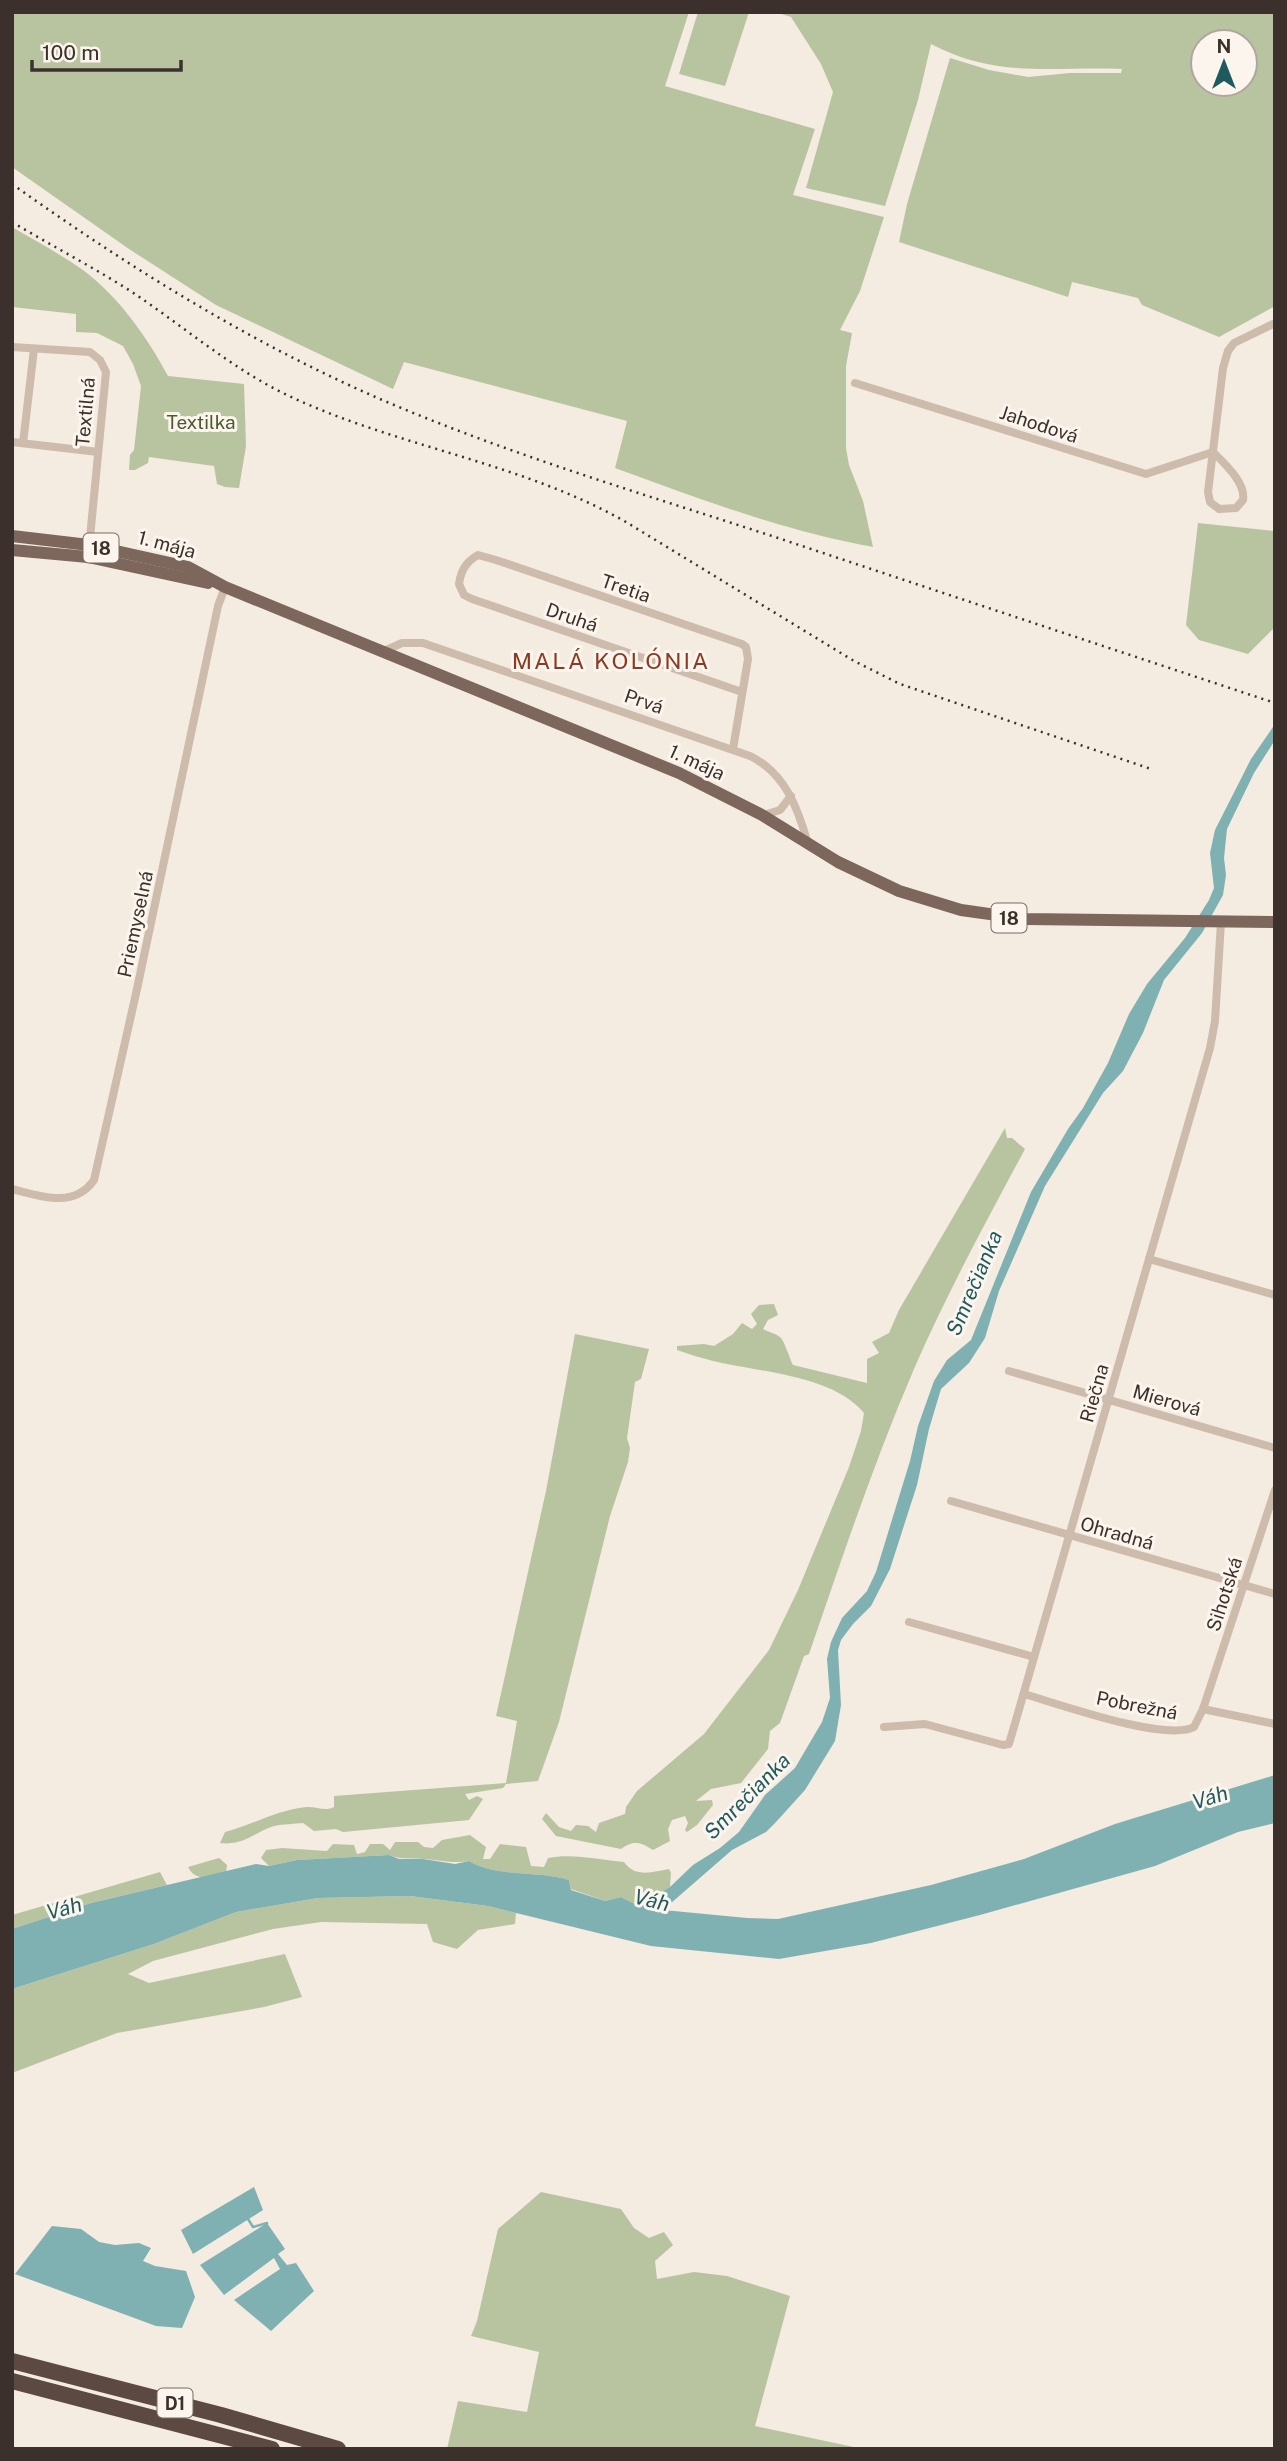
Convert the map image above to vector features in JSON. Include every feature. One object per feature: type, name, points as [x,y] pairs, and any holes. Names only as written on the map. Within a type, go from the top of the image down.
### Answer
[{"type":"highway","name":"D1","points":[[12,2361],[338,2449]]},
{"type":"highway","name":"D1","points":[[12,2381],[272,2449]]},
{"type":"main road","name":"1. mája","points":[[12,536],[188,566],[225,587],[679,773],[762,815],[808,844],[875,880],[930,902],[961,910],[1025,919],[1218,922]]},
{"type":"main road","name":"1. mája","points":[[12,550],[88,551]]},
{"type":"main road","name":"18","points":[[1218,922],[1275,922]]},
{"type":"street","points":[[1213,452],[1244,491],[1243,500],[1237,508],[1219,509],[1208,497],[1213,452],[1223,368],[1228,351],[1234,343],[1275,323]]},
{"type":"street","name":"Textilná","points":[[12,347],[90,352],[100,360],[106,376],[88,551]]},
{"type":"street","points":[[23,443],[34,349]]},
{"type":"street","name":"Jahodová","points":[[855,383],[1146,474],[1213,452]]},
{"type":"street","points":[[12,442],[98,452]]},
{"type":"street","name":"Tretia","points":[[472,599],[464,595],[459,584],[464,567],[478,555],[496,560],[746,647],[748,659],[742,691]]},
{"type":"street","name":"Priemyselná","points":[[12,1189],[49,1198],[68,1198],[80,1194],[94,1180],[218,606],[225,587]]},
{"type":"street","name":"Druhá","points":[[472,599],[742,691]]},
{"type":"street","name":"Prvá","points":[[384,652],[402,643],[423,643],[733,748],[764,764],[779,778],[791,796],[808,844]]},
{"type":"street","points":[[733,748],[742,691]]},
{"type":"street","points":[[762,815],[780,810],[791,796]]},
{"type":"street","name":"Riečna","points":[[884,1727],[925,1724],[1003,1745],[1009,1744],[1209,1048],[1214,1021],[1218,922]]},
{"type":"street","points":[[1149,1259],[1275,1296]]},
{"type":"street","name":"Mierová","points":[[1009,1371],[1275,1448]]},
{"type":"street","name":"Sihotská","points":[[1203,1709],[1275,1490]]},
{"type":"street","name":"Ohradná","points":[[951,1502],[1275,1594]]},
{"type":"street","points":[[909,1622],[1034,1657]]},
{"type":"street","name":"Pobrežná","points":[[1024,1694],[1140,1726],[1177,1732],[1194,1727],[1203,1709],[1275,1724]]},
{"type":"green space","points":[[12,12],[689,12],[665,86],[815,129],[793,195],[884,217],[860,291],[840,330],[852,333],[846,366],[846,448],[849,465],[863,501],[873,547],[775,523],[615,468],[627,421],[404,362],[393,389],[216,305],[129,249],[12,167]]},
{"type":"green space","points":[[698,12],[749,12],[725,86],[679,74]]},
{"type":"green space","points":[[775,12],[1275,12],[1275,306],[1219,337],[1142,305],[1138,298],[1072,282],[1068,297],[899,242],[907,204],[950,58],[989,70],[1028,77],[1070,73],[1121,73],[1122,69],[1002,66],[955,55],[931,44],[918,100],[885,206],[806,188],[833,92],[821,64],[791,17]]},
{"type":"green space","name":"Textilka","points":[[12,227],[83,270],[109,292],[141,332],[168,376],[244,384],[246,446],[239,488],[217,484],[214,466],[149,457],[148,463],[129,470],[130,455],[134,450],[141,386],[133,364],[123,346],[97,333],[76,332],[76,314],[12,307]]},
{"type":"green space","points":[[1198,523],[1275,531],[1275,627],[1248,654],[1199,640],[1186,625]]},
{"type":"green space","points":[[1005,1128],[1007,1138],[1012,1138],[1025,1149],[953,1285],[899,1404],[809,1654],[804,1656],[780,1723],[770,1731],[768,1749],[741,1783],[711,1789],[696,1801],[712,1800],[713,1805],[697,1825],[687,1832],[685,1830],[688,1823],[685,1816],[672,1820],[668,1829],[670,1841],[653,1850],[637,1843],[621,1849],[556,1836],[542,1819],[546,1813],[559,1827],[571,1831],[576,1825],[588,1826],[596,1832],[599,1823],[625,1814],[626,1807],[637,1791],[704,1734],[769,1650],[798,1590],[849,1467],[861,1431],[864,1413],[834,1390],[794,1377],[704,1359],[677,1350],[677,1346],[714,1346],[733,1334],[742,1323],[752,1329],[757,1324],[751,1314],[759,1305],[774,1304],[778,1315],[768,1320],[763,1329],[782,1339],[793,1365],[867,1383],[867,1359],[879,1353],[872,1342],[889,1333],[899,1310]]},
{"type":"green space","points":[[575,1334],[649,1349],[641,1379],[635,1382],[627,1438],[630,1448],[628,1462],[610,1516],[559,1722],[538,1781],[506,1784],[503,1788],[465,1794],[469,1800],[477,1796],[483,1799],[469,1820],[343,1832],[336,1829],[314,1831],[303,1823],[285,1824],[236,1842],[220,1843],[225,1832],[285,1811],[306,1807],[334,1807],[334,1796],[506,1783],[517,1721],[496,1716],[546,1491]]},
{"type":"green space","points":[[470,1835],[486,1847],[483,1859],[490,1859],[500,1844],[526,1847],[531,1866],[544,1867],[548,1858],[567,1856],[624,1862],[639,1872],[669,1869],[670,1887],[635,1904],[621,1897],[605,1901],[571,1889],[569,1880],[492,1870],[469,1861],[452,1862],[389,1855],[297,1860],[269,1866],[261,1858],[266,1850],[282,1848],[327,1851],[333,1844],[354,1845],[357,1854],[365,1852],[370,1844],[383,1844],[390,1850],[395,1842],[418,1842],[424,1847],[433,1848],[442,1840]]},
{"type":"green space","points":[[219,1858],[227,1865],[226,1873],[200,1877],[188,1867]]},
{"type":"green space","points":[[160,1872],[167,1885],[91,1903],[12,1929],[12,1915]]},
{"type":"green space","points":[[410,1896],[488,1906],[516,1913],[515,1924],[478,1930],[457,1949],[433,1942],[427,1924],[321,1922],[273,1929],[153,1961],[128,1974],[149,1983],[285,1954],[302,1997],[264,2007],[117,2033],[12,2073],[12,1989],[154,1944],[236,1912],[318,1898]]},
{"type":"green space","points":[[541,2192],[621,2209],[634,2228],[649,2238],[664,2232],[673,2245],[655,2261],[657,2279],[694,2272],[727,2276],[790,2296],[755,2426],[863,2449],[447,2449],[458,2401],[527,2412],[539,2352],[471,2336],[477,2321],[498,2229]]},
{"type":"water","name":"Váh","points":[[1275,724],[1275,740],[1254,773],[1227,829],[1223,895],[1202,933],[1164,980],[1143,1033],[1123,1071],[1103,1093],[1045,1186],[999,1291],[985,1338],[969,1363],[941,1389],[917,1485],[890,1569],[871,1606],[841,1640],[838,1650],[841,1705],[835,1741],[805,1790],[766,1832],[732,1850],[663,1910],[778,1919],[931,1885],[1024,1859],[1115,1824],[1275,1775],[1275,1823],[1238,1832],[1155,1866],[980,1915],[871,1943],[779,1959],[651,1946],[488,1906],[410,1896],[318,1898],[236,1912],[154,1944],[12,1989],[12,1929],[91,1903],[256,1864],[269,1866],[297,1860],[389,1855],[399,1859],[423,1859],[455,1864],[469,1861],[492,1870],[569,1880],[571,1890],[605,1901],[621,1897],[635,1904],[670,1887],[693,1865],[739,1832],[765,1795],[795,1768],[822,1722],[830,1698],[827,1659],[831,1642],[842,1618],[867,1591],[876,1572],[918,1426],[934,1381],[947,1360],[971,1340],[1031,1192],[1108,1063],[1129,1014],[1147,984],[1185,938],[1209,900],[1214,888],[1210,853],[1215,830],[1251,759]]},
{"type":"water","points":[[254,2187],[263,2210],[193,2254],[181,2230]]},
{"type":"water","points":[[267,2223],[285,2249],[278,2254],[287,2265],[296,2263],[314,2291],[271,2331],[234,2300],[280,2269],[274,2258],[224,2295],[200,2265]]},
{"type":"water","points":[[52,2226],[81,2229],[99,2242],[115,2245],[139,2243],[151,2248],[143,2261],[155,2266],[186,2271],[195,2297],[182,2328],[156,2326],[15,2274]]},
{"type":"waterway","points":[[248,2219],[253,2227],[267,2223]]},
{"type":"railway","points":[[12,184],[147,275],[241,330],[338,380],[435,422],[581,474],[1275,703]]},
{"type":"railway","points":[[12,222],[132,292],[227,360],[287,395],[371,428],[501,469],[586,501],[626,522],[854,661],[900,684],[1151,769]]},
{"type":"district","name":"MALÁ KOLÓNIA","points":[[611,660]]},
{"type":"water label","name":"Smrečianka","points":[[974,1283]]},
{"type":"water label","name":"Smrečianka","points":[[747,1796]]}]
